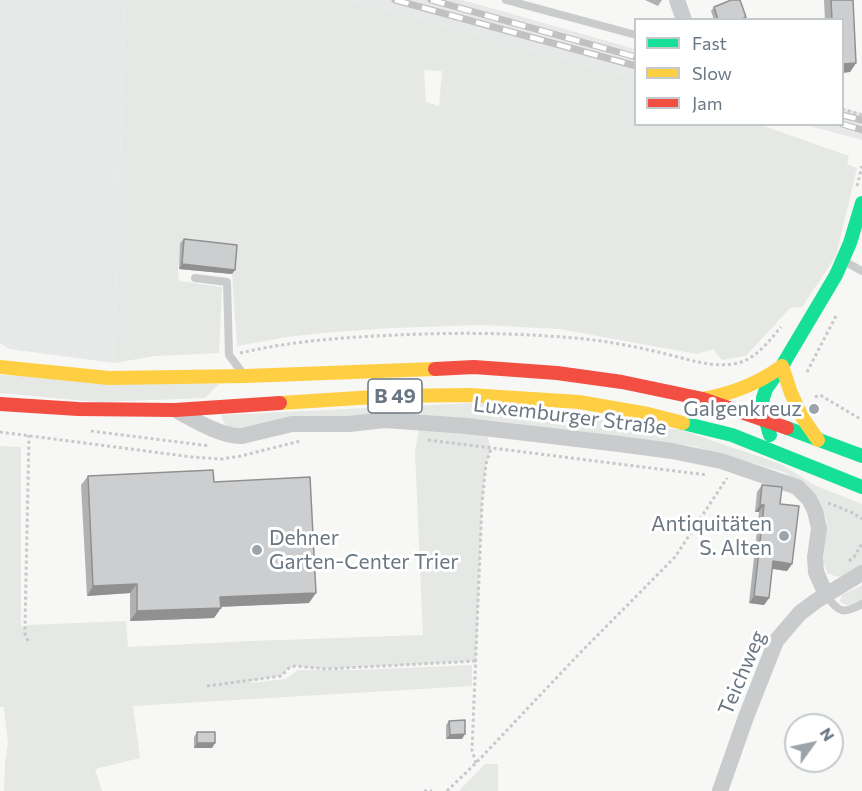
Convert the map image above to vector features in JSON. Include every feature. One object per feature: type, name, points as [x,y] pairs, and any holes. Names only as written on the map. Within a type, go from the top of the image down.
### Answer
[{"type":"main road","points":[[781,454],[771,439],[764,419],[763,398],[766,389],[836,275],[861,213]]},
{"type":"main road","points":[[732,435],[744,431],[771,412],[778,398],[782,366]]},
{"type":"main road","points":[[703,399],[745,388],[762,380],[782,366]]},
{"type":"main road","points":[[782,366],[802,417],[818,440]]},
{"type":"main road","name":"Luxemburger Straße","points":[[0,367],[109,378],[246,376],[474,367],[557,373],[622,382],[703,399],[862,456]]},
{"type":"main road","name":"Luxemburger Straße","points":[[0,404],[78,409],[175,410],[390,396],[470,395],[579,402],[648,414],[732,435],[862,487]]},
{"type":"street","points":[[677,0],[683,18]]},
{"type":"street","name":"Luxemburger Straße","points":[[211,407],[220,390],[246,376]]},
{"type":"street","points":[[211,407],[210,414],[218,430]]},
{"type":"street","name":"Luxemburger Straße","points":[[175,410],[234,436],[292,424],[349,424],[386,420],[466,426],[672,451],[721,461],[797,487],[809,500]]},
{"type":"street","points":[[809,500],[815,510],[819,528],[815,557],[816,572],[826,595]]},
{"type":"street","name":"Teichweg","points":[[720,791],[776,641],[800,613],[862,573]]},
{"type":"lane","points":[[506,0],[634,34]]},
{"type":"lane","points":[[843,260],[862,271]]},
{"type":"lane","points":[[195,278],[227,282],[229,355],[246,376]]},
{"type":"lane","points":[[826,595],[834,606],[842,611],[862,604]]},
{"type":"path","points":[[844,109],[862,115]]},
{"type":"path","points":[[806,376],[839,310]]},
{"type":"path","points":[[229,355],[275,345],[358,336],[515,335],[586,339],[717,366],[735,364],[759,352],[784,324]]},
{"type":"path","points":[[81,430],[210,446]]},
{"type":"path","points":[[0,432],[221,459],[302,440]]},
{"type":"path","points":[[28,641],[25,626],[29,435]]},
{"type":"path","points":[[420,439],[726,479]]},
{"type":"path","points":[[476,763],[472,750],[482,503],[486,464],[491,448]]},
{"type":"path","points":[[447,791],[675,557],[721,487]]},
{"type":"path","points":[[809,500],[816,498],[862,519]]},
{"type":"path","points":[[847,563],[862,544]]},
{"type":"path","points":[[207,686],[282,676],[289,668],[295,666],[326,669],[476,661]]},
{"type":"path","points":[[424,791],[432,791]]},
{"type":"shaded area","points":[[0,0],[125,0],[114,363],[9,349],[0,343]]},
{"type":"shaded area","points":[[125,0],[352,0],[634,78],[634,126],[764,126],[849,156],[847,164],[857,168],[836,256],[802,307],[790,308],[746,356],[722,360],[713,349],[697,354],[559,329],[481,325],[322,333],[237,346],[232,274],[233,250],[180,244],[179,281],[222,287],[219,353],[155,356],[114,363]],"holes":[[[424,70],[442,71],[439,106],[426,102]]]},
{"type":"shaded area","points":[[352,0],[462,0],[502,11],[634,49],[634,78]]},
{"type":"shaded area","points":[[844,108],[862,113],[862,140],[810,126],[844,126]]},
{"type":"shaded area","points":[[0,375],[219,384],[205,398],[98,402],[0,393]]},
{"type":"shaded area","points":[[495,402],[681,430],[781,464],[816,486],[862,504],[862,565],[842,577],[827,573],[823,562],[827,521],[819,503],[808,489],[784,472],[693,446],[495,421],[394,412],[241,428],[228,427],[221,415]]},
{"type":"shaded area","points":[[419,429],[487,435],[491,448],[486,464],[482,503],[476,661],[326,669],[295,666],[289,668],[281,676],[250,681],[250,683],[286,679],[298,670],[472,665],[472,686],[133,706],[140,758],[95,769],[102,791],[4,791],[8,743],[4,707],[0,707],[0,446],[21,447],[21,627],[126,621],[128,647],[423,635],[415,451]]},
{"type":"shaded area","points":[[862,585],[862,600],[857,605],[845,605],[840,601],[842,595]]},
{"type":"shaded area","points":[[485,764],[498,764],[498,791],[459,791]]},
{"type":"building","points":[[731,0],[740,0],[746,17],[717,18],[714,7]]},
{"type":"building","points":[[831,0],[853,0],[856,63],[844,64],[844,18],[832,18]]},
{"type":"building","points":[[184,239],[237,245],[235,270],[182,264]]},
{"type":"building","points":[[213,470],[214,482],[310,477],[316,593],[220,597],[221,608],[137,611],[137,584],[93,586],[88,476]]},
{"type":"building","points":[[762,485],[782,487],[780,504],[799,506],[792,564],[773,561],[769,598],[754,596],[764,505],[760,505]]},
{"type":"building","points":[[465,720],[465,734],[450,735],[449,721]]},
{"type":"building","points":[[197,732],[215,732],[215,743],[197,743]]},
{"type":"railway","points":[[395,0],[634,65]]},
{"type":"railway","points":[[431,0],[634,56]]},
{"type":"railway","points":[[844,116],[862,120]]},
{"type":"railway","points":[[844,125],[862,130]]},
{"type":"traffic: fast","points":[[770,435],[762,408],[766,389],[836,275],[850,243],[862,203]]},
{"type":"traffic: fast","points":[[683,423],[732,435],[862,487]]},
{"type":"traffic: fast","points":[[787,428],[862,456]]},
{"type":"traffic: slow","points":[[782,366],[802,417],[818,440]]},
{"type":"traffic: slow","points":[[0,367],[109,378],[435,369]]},
{"type":"traffic: slow","points":[[703,399],[742,388],[778,369]]},
{"type":"traffic: slow","points":[[280,403],[390,396],[469,395],[579,402],[648,414],[683,423]]},
{"type":"traffic: jam","points":[[435,369],[474,367],[557,373],[622,382],[703,399],[787,428]]},
{"type":"traffic: jam","points":[[0,404],[78,409],[175,410],[280,403]]},
{"type":"place","name":"Galgenkreuz","points":[[814,409]]},
{"type":"place","name":"Antiquitäten S. Alten","points":[[784,536]]},
{"type":"place","name":"Dehner Garten-Center Trier","points":[[257,550]]}]
